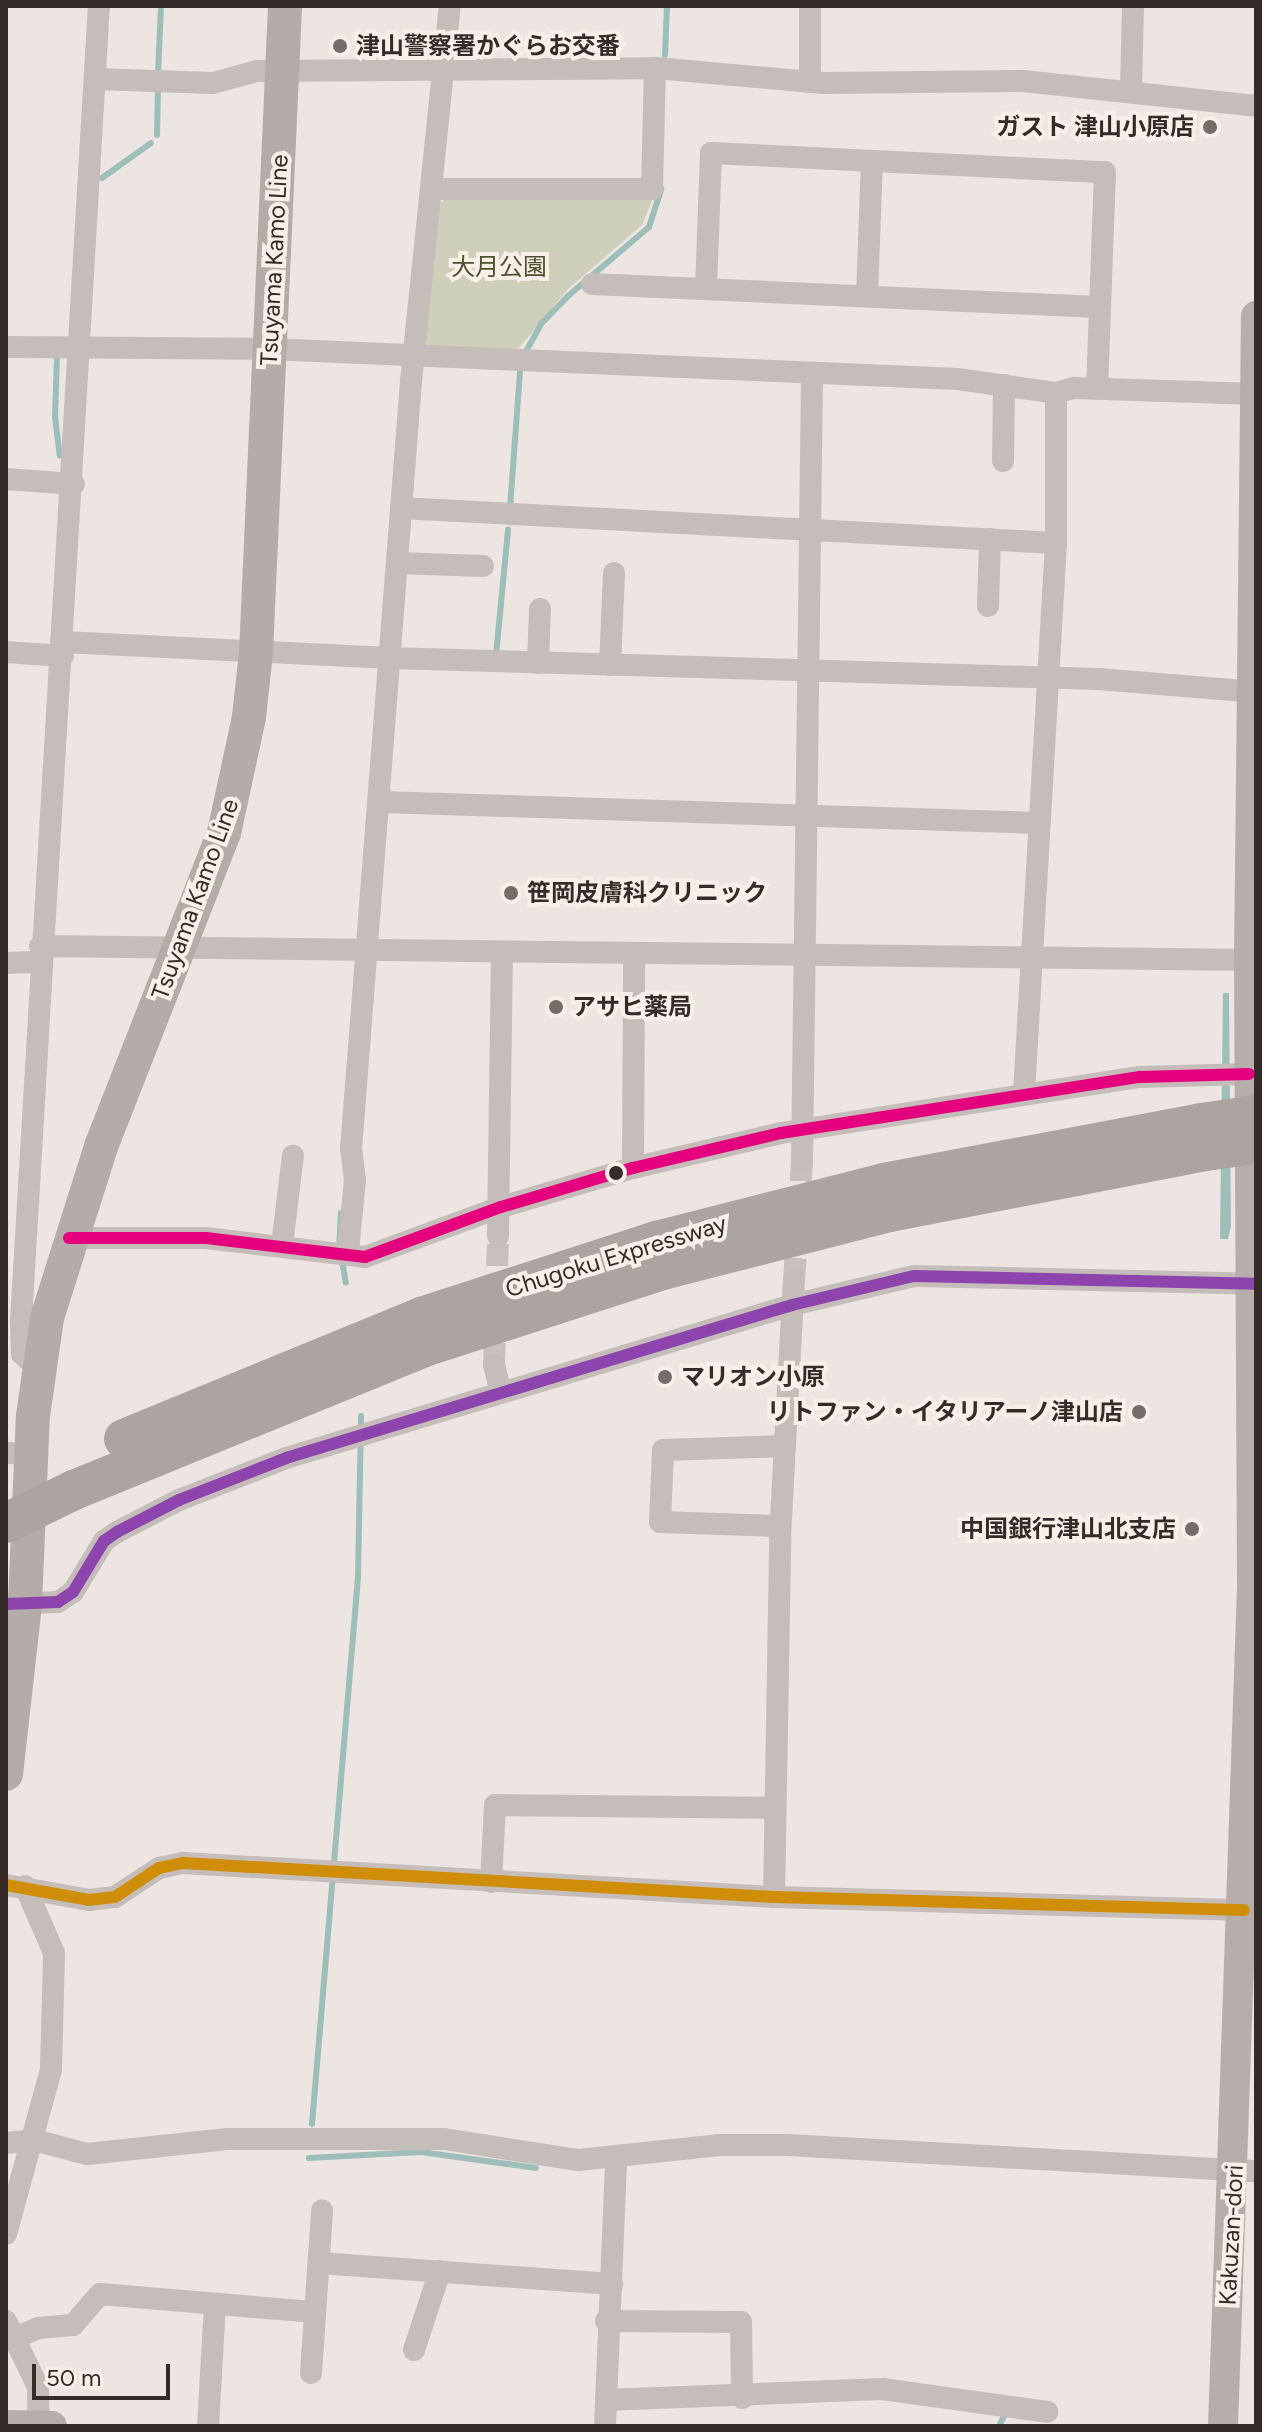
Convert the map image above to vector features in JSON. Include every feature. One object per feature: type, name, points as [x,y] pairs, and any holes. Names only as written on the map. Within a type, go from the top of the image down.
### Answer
[{"type":"highway","name":"Chugoku Expressway","points":[[6,1495],[74,1476],[408,1322],[657,1241],[884,1183],[1204,1137],[1256,1115]]},
{"type":"highway","name":"Chugoku Expressway","points":[[1204,1137],[1256,1144]]},
{"type":"highway","name":"Chugoku Expressway","points":[[6,1523],[74,1476]]},
{"type":"main road","name":"Tsuyama Kamo Line","points":[[6,1774],[16,1604],[19,1453],[69,1238],[224,833],[249,717],[256,653],[285,6]]},
{"type":"street","points":[[39,1370],[22,1354],[15,1253],[63,649],[99,6]]},
{"type":"street","points":[[348,1251],[355,1180],[351,1149],[381,802],[413,358],[446,70],[450,6]]},
{"type":"street","points":[[810,6],[810,82]]},
{"type":"street","points":[[1131,89],[1133,6]]},
{"type":"street","points":[[95,79],[213,83],[257,71],[655,68],[810,82],[1023,81],[1131,89],[1256,106]]},
{"type":"street","points":[[433,189],[652,189],[655,68]]},
{"type":"street","points":[[706,289],[711,153],[1105,172],[1097,307],[1097,389]]},
{"type":"street","points":[[867,296],[872,161]]},
{"type":"street","points":[[592,284],[1097,307]]},
{"type":"street","name":"Kakuzan-dori","points":[[1223,2426],[1245,2171],[1254,1586],[1254,1284],[1249,1074],[1256,316]]},
{"type":"street","points":[[6,347],[270,349],[413,358],[812,374],[1004,385],[1056,393],[1097,389],[1255,394]]},
{"type":"street","points":[[802,1164],[812,374]]},
{"type":"street","points":[[1003,461],[1004,385]]},
{"type":"street","points":[[1024,1093],[1056,543],[1056,393]]},
{"type":"street","points":[[6,479],[74,484]]},
{"type":"street","points":[[401,508],[1056,543]]},
{"type":"street","points":[[988,606],[990,539]]},
{"type":"street","points":[[397,563],[483,566]]},
{"type":"street","points":[[610,665],[614,573]]},
{"type":"street","points":[[538,663],[540,609]]},
{"type":"street","points":[[6,652],[63,649],[256,653],[1048,678],[1254,692]]},
{"type":"street","points":[[381,802],[1039,823]]},
{"type":"street","points":[[6,963],[40,954],[369,951],[1033,958],[1251,968]]},
{"type":"street","points":[[498,1236],[501,1207],[502,953]]},
{"type":"street","points":[[633,1168],[634,953]]},
{"type":"street","points":[[69,1238],[206,1238],[348,1251],[365,1257],[501,1207],[633,1168],[802,1133],[1024,1093],[1140,1077],[1249,1074]]},
{"type":"street","points":[[282,1245],[293,1156]]},
{"type":"street","points":[[16,1604],[58,1602],[73,1592],[104,1541],[179,1500],[286,1458],[792,1305],[914,1276],[1254,1284]]},
{"type":"street","points":[[774,1897],[780,1526],[794,1280]]},
{"type":"street","points":[[494,1365],[501,1393]]},
{"type":"street","points":[[780,1526],[660,1522],[663,1450],[785,1446]]},
{"type":"street","points":[[491,1882],[495,1805],[775,1808]]},
{"type":"street","points":[[16,1885],[89,1900],[115,1897],[159,1868],[183,1863],[774,1897],[1249,1895]]},
{"type":"street","points":[[6,2234],[51,2069],[54,1953],[16,1885]]},
{"type":"street","points":[[6,2143],[34,2140],[87,2154],[227,2139],[444,2139],[578,2160],[720,2145],[788,2145],[1245,2171]]},
{"type":"street","points":[[605,2426],[606,2321],[612,2284],[616,2158]]},
{"type":"street","points":[[311,2373],[322,2210]]},
{"type":"street","points":[[319,2263],[612,2284]]},
{"type":"street","points":[[414,2350],[440,2271]]},
{"type":"street","points":[[39,2426],[38,2387],[11,2329],[73,2325],[100,2294],[313,2312]]},
{"type":"street","points":[[208,2426],[215,2304]]},
{"type":"street","points":[[606,2321],[741,2322],[742,2398]]},
{"type":"street","points":[[606,2400],[742,2398],[882,2389],[1047,2412]]},
{"type":"street","points":[[6,2425],[52,2426]]},
{"type":"green space","name":"大月公園","points":[[448,197],[653,198],[642,225],[568,289],[514,354],[432,350],[422,344],[439,204]]},
{"type":"water","points":[[1223,993],[1229,993],[1231,1226],[1228,1239],[1220,1239]]},
{"type":"waterway","points":[[158,74],[161,6]]},
{"type":"waterway","points":[[665,55],[667,6]]},
{"type":"waterway","points":[[157,135],[158,87]]},
{"type":"waterway","points":[[102,178],[151,143]]},
{"type":"waterway","points":[[524,355],[542,323],[568,296],[649,227],[661,189]]},
{"type":"waterway","points":[[57,355],[55,417],[60,456]]},
{"type":"waterway","points":[[510,508],[520,372]]},
{"type":"waterway","points":[[496,655],[508,530]]},
{"type":"waterway","points":[[339,1250],[341,1213]]},
{"type":"waterway","points":[[342,1261],[346,1283]]},
{"type":"waterway","points":[[312,2124],[358,1577],[361,1416]]},
{"type":"waterway","points":[[309,2158],[421,2152],[536,2168]]},
{"type":"waterway","points":[[999,2426],[1005,2414]]},
{"type":"tunnel","points":[[794,1280],[802,1164]]},
{"type":"tunnel","points":[[494,1365],[498,1236]]},
{"type":"transit line","points":[[69,1238],[206,1238],[365,1257],[501,1207],[633,1168],[781,1133],[1140,1077],[1249,1074]]},
{"type":"transit line","points":[[6,1604],[58,1602],[73,1592],[104,1541],[117,1532],[179,1500],[286,1458],[792,1305],[914,1276],[1256,1284]]},
{"type":"transit line","points":[[6,1885],[89,1900],[115,1897],[159,1868],[183,1863],[774,1897],[1244,1910]]},
{"type":"place","name":"津山警察署かぐらお交番","points":[[340,46]]},
{"type":"place","name":"ガスト 津山小原店","points":[[1210,127]]},
{"type":"place","name":"笹岡皮膚科クリニック","points":[[511,893]]},
{"type":"place","name":"アサヒ薬局","points":[[556,1007]]},
{"type":"place","name":"マリオン小原","points":[[665,1377]]},
{"type":"place","name":"リトファン・イタリアーノ津山店","points":[[1139,1412]]},
{"type":"place","name":"中国銀行津山北支店","points":[[1192,1529]]}]
